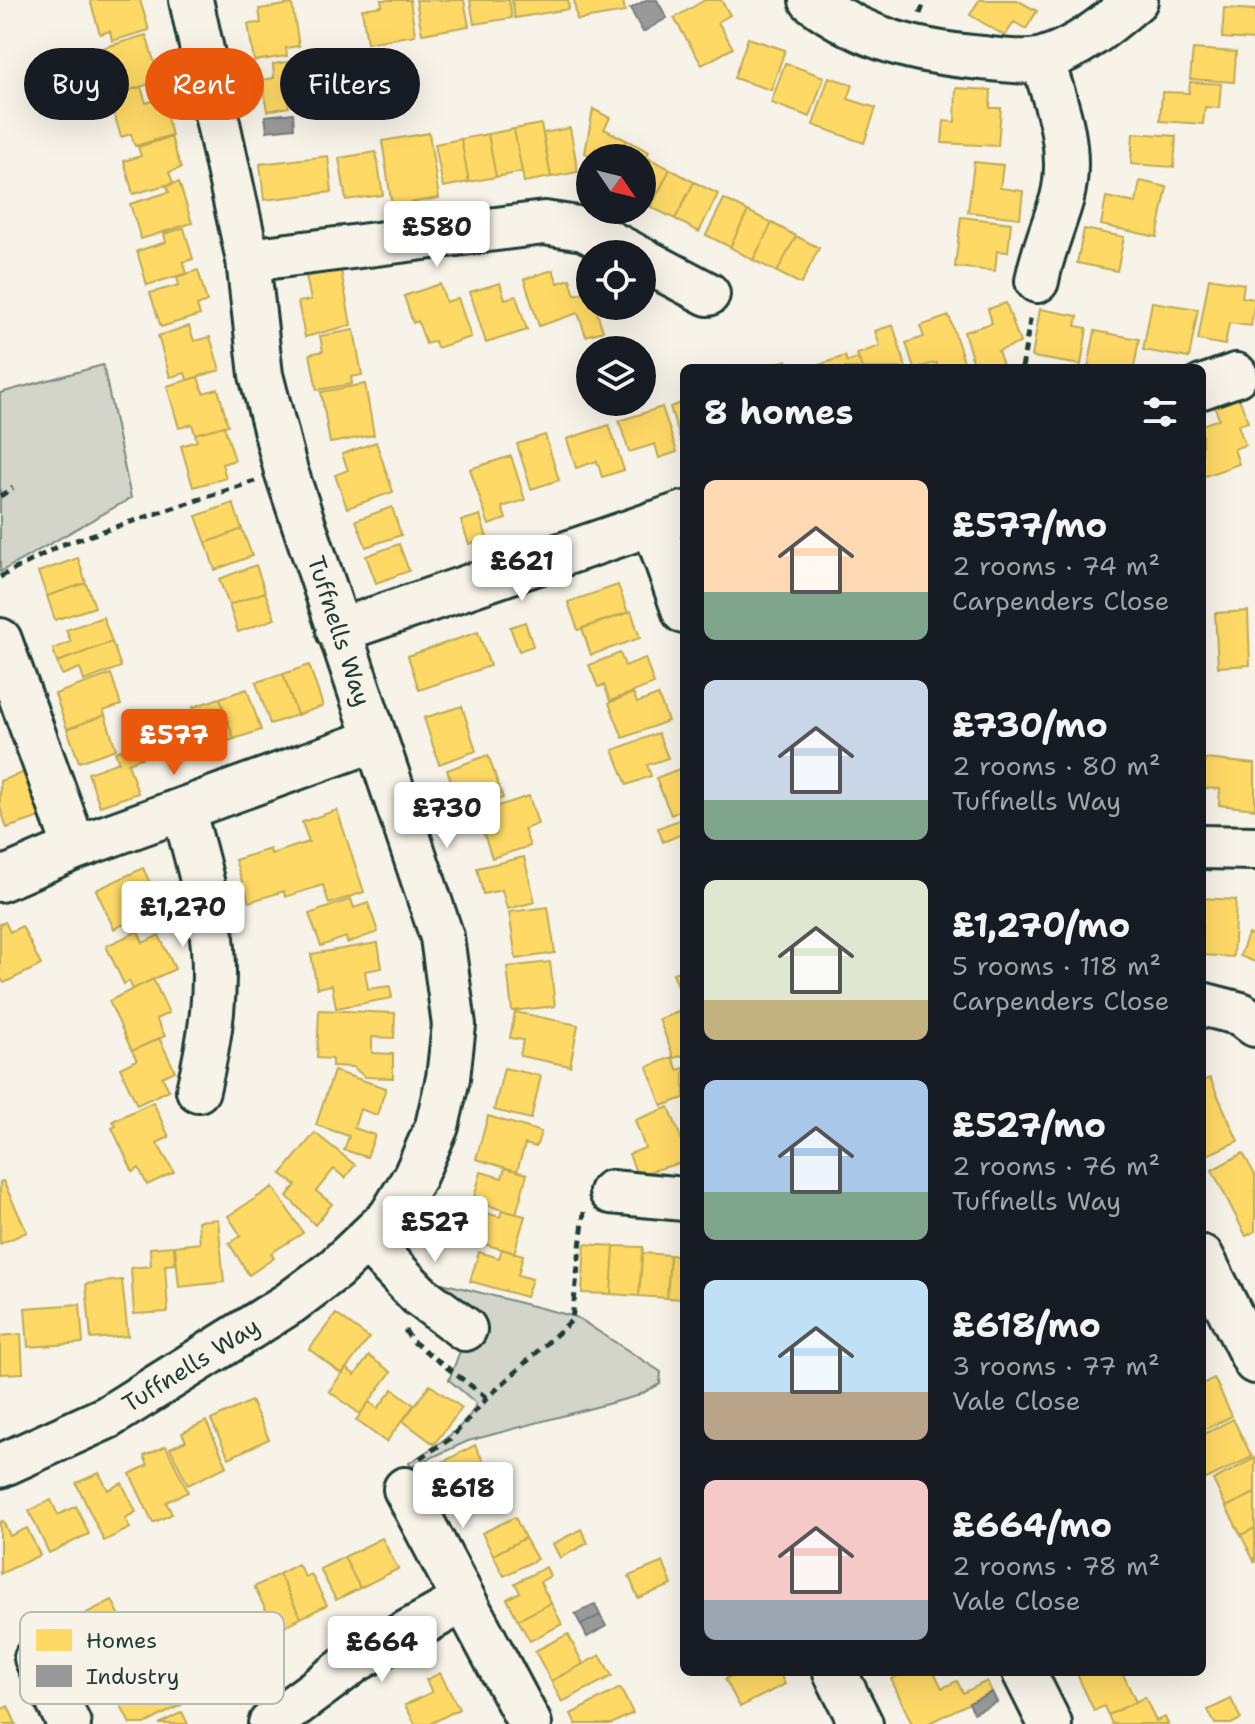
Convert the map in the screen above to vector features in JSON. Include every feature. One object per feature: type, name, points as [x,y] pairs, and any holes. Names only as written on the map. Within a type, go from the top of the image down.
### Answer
[{"type":"street","name":"Tuffnells Way","points":[[0,1466],[108,1417],[290,1303],[367,1241],[390,1217],[415,1176],[437,1126],[448,1078],[454,1025],[442,937],[286,471],[261,375],[248,260],[191,0]]},
{"type":"street","points":[[811,0],[866,35],[907,49],[1000,60],[1042,60],[1087,38],[1136,0]]},
{"type":"street","points":[[1037,281],[1041,255],[1062,197],[1067,154],[1059,110],[1042,60]]},
{"type":"street","points":[[248,260],[544,223],[584,229],[605,240]]},
{"type":"street","points":[[656,266],[708,294]]},
{"type":"street","points":[[338,631],[669,518],[680,587]]},
{"type":"street","points":[[0,640],[75,848]]},
{"type":"street","points":[[0,880],[75,848],[375,740]]},
{"type":"street","points":[[183,809],[207,894],[216,944],[216,998],[198,1090]]},
{"type":"street","points":[[1206,847],[1255,848]]},
{"type":"street","points":[[1206,1005],[1241,1014],[1255,1025]]},
{"type":"street","points":[[611,1192],[680,1199]]},
{"type":"street","points":[[367,1241],[419,1295],[465,1329]]},
{"type":"street","points":[[1206,1265],[1255,1362]]},
{"type":"street","points":[[405,1489],[530,1724]]},
{"type":"street","points":[[270,1724],[355,1661],[463,1601]]},
{"type":"street","points":[[837,1676],[861,1724]]},
{"type":"street","points":[[1026,1676],[1050,1724]]},
{"type":"street","points":[[59,1704],[69,1724]]},
{"type":"path","points":[[1023,364],[1037,281]]},
{"type":"path","points":[[0,577],[61,545],[286,471]]},
{"type":"path","points":[[0,496],[13,488]]},
{"type":"path","points":[[405,1489],[409,1466],[450,1439],[487,1398],[572,1320],[584,1209],[602,1208],[611,1192]]},
{"type":"shaded area","points":[[103,365],[131,498],[0,572],[0,393]]},
{"type":"shaded area","points":[[438,1282],[576,1317],[661,1372],[660,1384],[637,1396],[468,1441],[411,1467],[409,1463],[457,1429],[476,1403],[449,1380],[465,1338],[439,1320]]},
{"type":"building: Homes","points":[[90,0],[140,0],[149,30],[112,41],[110,31],[100,34]]},
{"type":"building: Homes","points":[[381,0],[410,0],[415,35],[367,43],[362,9],[382,6]]},
{"type":"building: Homes","points":[[416,0],[464,0],[469,26],[422,34]]},
{"type":"building: Homes","points":[[470,0],[509,0],[512,18],[474,24]]},
{"type":"building: Homes","points":[[512,0],[568,0],[569,9],[515,18]]},
{"type":"building: Homes","points":[[574,0],[623,0],[625,12],[577,20]]},
{"type":"building: Homes","points":[[705,0],[721,0],[730,15],[718,22],[733,48],[702,65],[674,18]]},
{"type":"building: Homes","points":[[979,0],[1017,0],[1037,11],[1026,29],[1014,22],[1005,36],[970,15]]},
{"type":"building: Homes","points":[[292,4],[299,46],[280,48],[280,57],[264,59],[264,48],[252,48],[248,24],[261,23],[259,9]]},
{"type":"building: Homes","points":[[1224,8],[1255,10],[1255,40],[1222,38]]},
{"type":"building: Homes","points":[[146,35],[150,48],[145,48],[145,85],[129,90],[129,48],[102,48]]},
{"type":"building: Homes","points":[[748,38],[785,50],[771,90],[734,78]]},
{"type":"building: Homes","points":[[1193,49],[1236,52],[1234,82],[1190,79]]},
{"type":"building: Homes","points":[[280,63],[280,109],[267,111],[264,80],[274,78],[273,64]]},
{"type":"building: Homes","points":[[785,63],[824,77],[810,117],[771,103]]},
{"type":"building: Homes","points":[[829,77],[853,85],[848,99],[876,108],[864,143],[813,125]]},
{"type":"building: Homes","points":[[1190,82],[1221,84],[1219,108],[1205,107],[1203,124],[1160,121],[1162,92],[1189,93]]},
{"type":"building: Homes","points":[[141,87],[145,100],[145,120],[168,120],[172,135],[135,146],[131,134],[121,137],[116,120],[129,120],[129,90]]},
{"type":"building: Homes","points":[[956,88],[991,90],[990,108],[1001,108],[998,146],[942,143],[944,121],[955,122]]},
{"type":"building: Homes","points":[[593,109],[610,118],[604,129],[626,140],[624,144],[587,144]]},
{"type":"building: Homes","points":[[541,124],[551,177],[524,182],[514,129]]},
{"type":"building: Homes","points":[[570,128],[576,172],[551,177],[543,133]]},
{"type":"building: Homes","points":[[514,129],[522,172],[496,177],[488,134]]},
{"type":"building: Homes","points":[[429,133],[439,198],[392,206],[382,141]]},
{"type":"building: Homes","points":[[1133,133],[1176,136],[1174,167],[1131,164]]},
{"type":"building: Homes","points":[[488,134],[496,177],[469,182],[461,139]]},
{"type":"building: Homes","points":[[171,137],[181,168],[169,172],[173,183],[133,194],[124,161],[141,156],[138,147]]},
{"type":"building: Homes","points":[[461,139],[469,182],[443,187],[435,144]]},
{"type":"building: Homes","points":[[376,152],[383,195],[346,200],[339,158]]},
{"type":"building: Homes","points":[[328,156],[332,192],[264,200],[260,164]]},
{"type":"building: Homes","points":[[656,162],[670,169],[656,197]]},
{"type":"building: Homes","points":[[974,162],[1003,165],[1000,188],[1023,191],[1020,218],[968,212]]},
{"type":"building: Homes","points":[[670,169],[694,182],[675,219],[656,210],[656,197]]},
{"type":"building: Homes","points":[[1140,181],[1167,187],[1157,237],[1101,225],[1106,197],[1136,203]]},
{"type":"building: Homes","points":[[179,182],[192,223],[141,239],[130,204],[169,192],[167,186]]},
{"type":"building: Homes","points":[[694,182],[718,194],[699,232],[675,219]]},
{"type":"building: Homes","points":[[724,199],[748,211],[730,247],[706,235]]},
{"type":"building: Homes","points":[[748,211],[772,223],[753,260],[730,247]]},
{"type":"building: Homes","points":[[961,217],[1011,223],[1008,252],[997,251],[995,271],[955,267]]},
{"type":"building: Homes","points":[[772,223],[796,236],[777,272],[753,260]]},
{"type":"building: Homes","points":[[184,228],[193,259],[183,262],[187,273],[147,285],[137,251],[166,242],[164,234]]},
{"type":"building: Homes","points":[[1084,229],[1124,237],[1117,271],[1077,263]]},
{"type":"building: Homes","points":[[796,236],[819,248],[801,284],[777,272]]},
{"type":"building: Homes","points":[[198,270],[207,302],[197,306],[200,315],[161,327],[150,293],[179,285],[177,277]]},
{"type":"building: Homes","points":[[341,270],[351,325],[305,337],[298,302],[311,300],[306,276]]},
{"type":"building: Homes","points":[[553,270],[558,283],[570,279],[576,295],[576,314],[539,326],[524,279]]},
{"type":"building: Homes","points":[[1209,278],[1244,284],[1242,297],[1255,299],[1251,326],[1229,323],[1225,345],[1198,340]]},
{"type":"building: Homes","points":[[500,283],[505,299],[516,296],[527,330],[486,343],[470,292]]},
{"type":"building: Homes","points":[[440,284],[446,302],[458,298],[471,337],[437,348],[435,341],[426,344],[418,321],[413,323],[404,296]]},
{"type":"building: Homes","points":[[1152,302],[1198,309],[1189,358],[1143,350]]},
{"type":"building: Homes","points":[[1006,303],[1020,343],[998,351],[1003,364],[974,364],[964,332],[992,323],[988,309]]},
{"type":"building: Homes","points":[[1040,309],[1078,316],[1076,326],[1087,328],[1081,364],[1032,357]]},
{"type":"building: Homes","points":[[949,316],[965,364],[913,364],[906,343],[924,337],[920,326]]},
{"type":"building: Homes","points":[[580,320],[599,320],[603,331],[586,336]]},
{"type":"building: Homes","points":[[893,325],[905,364],[861,364],[857,354],[880,346],[875,331]]},
{"type":"building: Homes","points":[[189,326],[194,341],[210,337],[220,370],[187,380],[185,373],[170,377],[158,336]]},
{"type":"building: Homes","points":[[354,330],[362,375],[351,377],[352,384],[317,390],[310,354],[323,351],[320,336]]},
{"type":"building: Homes","points":[[1095,331],[1139,339],[1135,364],[1089,364]]},
{"type":"building: Homes","points":[[845,356],[847,362],[858,358],[860,364],[822,364]]},
{"type":"building: Homes","points":[[198,377],[203,393],[218,389],[228,425],[195,434],[192,424],[179,428],[167,386]]},
{"type":"building: Homes","points":[[365,384],[374,435],[330,443],[321,392]]},
{"type":"building: Homes","points":[[1238,395],[1248,422],[1238,425],[1245,445],[1234,449],[1239,464],[1206,476],[1206,424],[1219,419],[1214,404]]},
{"type":"building: Homes","points":[[680,403],[680,439],[670,407]]},
{"type":"building: Homes","points":[[662,407],[677,452],[659,458],[655,444],[629,452],[619,421],[634,416],[656,416],[656,409]]},
{"type":"building: Homes","points":[[609,425],[624,470],[602,477],[597,461],[576,468],[567,439]]},
{"type":"building: Homes","points":[[224,426],[235,460],[222,464],[226,478],[193,487],[181,446],[197,441],[195,434]]},
{"type":"building: Homes","points":[[545,435],[559,480],[531,489],[517,444]]},
{"type":"building: Homes","points":[[376,442],[393,492],[347,508],[335,475],[348,470],[342,454]]},
{"type":"building: Homes","points":[[511,456],[525,500],[502,507],[506,519],[489,525],[470,469]]},
{"type":"building: Homes","points":[[233,503],[242,529],[206,543],[196,516]]},
{"type":"building: Homes","points":[[392,507],[401,535],[366,547],[356,520]]},
{"type":"building: Homes","points":[[480,515],[487,538],[469,544],[461,521]]},
{"type":"building: Homes","points":[[242,529],[252,556],[215,570],[206,543]]},
{"type":"building: Homes","points":[[399,544],[409,571],[376,583],[366,556]]},
{"type":"building: Homes","points":[[78,558],[86,583],[47,596],[38,572]]},
{"type":"building: Homes","points":[[256,565],[265,592],[229,605],[219,579]]},
{"type":"building: Homes","points":[[86,583],[95,607],[55,620],[47,596]]},
{"type":"building: Homes","points":[[618,585],[628,613],[578,630],[568,602]]},
{"type":"building: Homes","points":[[265,592],[275,619],[238,632],[229,605]]},
{"type":"building: Homes","points":[[631,611],[640,638],[591,655],[582,628]]},
{"type":"building: Homes","points":[[1248,611],[1250,665],[1218,667],[1215,613]]},
{"type":"building: Homes","points":[[103,617],[112,642],[57,662],[53,649],[71,642],[66,630]]},
{"type":"building: Homes","points":[[525,622],[533,646],[519,651],[510,627]]},
{"type":"building: Homes","points":[[478,632],[490,666],[419,690],[408,656]]},
{"type":"building: Homes","points":[[112,642],[121,667],[84,681],[80,668],[62,675],[57,662]]},
{"type":"building: Homes","points":[[620,653],[625,666],[645,658],[654,684],[610,701],[604,685],[598,687],[589,665]]},
{"type":"building: Homes","points":[[309,665],[323,706],[297,715],[283,674]]},
{"type":"building: Homes","points":[[111,674],[121,705],[103,711],[105,715],[67,729],[55,694]]},
{"type":"building: Homes","points":[[283,674],[297,715],[270,724],[256,682]]},
{"type":"building: Homes","points":[[247,689],[261,730],[234,739],[220,698]]},
{"type":"building: Homes","points":[[633,693],[637,703],[658,695],[668,721],[623,738],[609,703]]},
{"type":"building: Homes","points":[[220,698],[234,739],[207,748],[193,707]]},
{"type":"building: Homes","points":[[462,706],[476,751],[439,764],[424,718]]},
{"type":"building: Homes","points":[[105,715],[116,749],[79,762],[67,729]]},
{"type":"building: Homes","points":[[658,733],[668,758],[647,765],[651,776],[627,785],[613,750]]},
{"type":"building: Homes","points":[[152,739],[156,752],[128,763],[138,793],[100,806],[88,773],[119,762],[115,752]]},
{"type":"building: Homes","points":[[488,755],[503,798],[474,808],[465,784],[454,788],[447,770]]},
{"type":"building: Homes","points":[[1206,759],[1255,764],[1255,809],[1219,805],[1220,789],[1206,788]]},
{"type":"building: Homes","points":[[680,769],[680,811],[671,815],[656,778]]},
{"type":"building: Homes","points":[[25,772],[40,817],[7,828],[0,807],[0,781]]},
{"type":"building: Homes","points":[[529,796],[538,824],[524,829],[530,846],[492,858],[477,813]]},
{"type":"building: Homes","points":[[337,810],[364,892],[329,904],[323,885],[285,897],[284,891],[249,902],[235,860],[270,849],[271,854],[309,842],[302,822]]},
{"type":"building: Homes","points":[[680,820],[680,835],[663,842],[658,828]]},
{"type":"building: Homes","points":[[524,857],[535,902],[507,909],[502,890],[483,894],[477,868]]},
{"type":"building: Homes","points":[[143,868],[161,907],[114,929],[96,890]]},
{"type":"building: Homes","points":[[1206,898],[1236,900],[1233,957],[1206,955]]},
{"type":"building: Homes","points":[[351,899],[354,908],[368,903],[378,932],[347,943],[346,937],[321,946],[309,914]]},
{"type":"building: Homes","points":[[548,907],[555,953],[516,959],[509,912]]},
{"type":"building: Homes","points":[[5,922],[10,932],[22,926],[41,965],[4,983],[0,977],[0,924]]},
{"type":"building: Homes","points":[[138,931],[143,943],[159,935],[175,969],[133,989],[129,981],[124,984],[106,946]]},
{"type":"building: Homes","points":[[1248,934],[1255,937],[1255,962],[1240,956]]},
{"type":"building: Homes","points":[[378,943],[382,968],[365,971],[368,989],[390,986],[392,998],[336,1008],[332,985],[317,988],[311,954]]},
{"type":"building: Homes","points":[[550,962],[555,1006],[512,1011],[507,967]]},
{"type":"building: Homes","points":[[680,970],[680,991],[673,973]]},
{"type":"building: Homes","points":[[153,979],[169,1013],[156,1019],[165,1036],[132,1051],[109,1001]]},
{"type":"building: Homes","points":[[319,1010],[395,1013],[394,1038],[372,1037],[372,1053],[393,1054],[393,1078],[365,1077],[353,1067],[332,1066],[332,1059],[317,1058]]},
{"type":"building: Homes","points":[[680,1011],[680,1056],[674,1058],[659,1019]]},
{"type":"building: Homes","points":[[515,1012],[578,1025],[570,1066],[520,1056],[523,1040],[510,1038]]},
{"type":"building: Homes","points":[[159,1038],[175,1071],[162,1077],[169,1090],[137,1105],[120,1068],[137,1060],[132,1051]]},
{"type":"building: Homes","points":[[672,1057],[680,1069],[680,1099],[662,1106],[647,1067]]},
{"type":"building: Homes","points":[[504,1068],[541,1076],[531,1119],[494,1110]]},
{"type":"building: Homes","points":[[334,1071],[386,1088],[377,1115],[360,1109],[354,1128],[375,1135],[367,1157],[344,1150],[349,1136],[316,1125]]},
{"type":"building: Homes","points":[[1210,1078],[1238,1141],[1206,1156],[1206,1080]]},
{"type":"building: Homes","points":[[153,1102],[169,1137],[157,1143],[174,1172],[147,1185],[139,1168],[133,1172],[112,1128],[116,1126],[113,1121]]},
{"type":"building: Homes","points":[[669,1107],[680,1136],[680,1163],[637,1175],[629,1154],[645,1148],[635,1120]]},
{"type":"building: Homes","points":[[488,1116],[541,1132],[536,1147],[525,1144],[517,1171],[476,1159]]},
{"type":"building: Homes","points":[[315,1133],[355,1165],[345,1178],[334,1169],[316,1191],[332,1204],[315,1225],[287,1196],[296,1185],[281,1174]]},
{"type":"building: Homes","points":[[1243,1153],[1255,1175],[1255,1231],[1246,1236],[1212,1170]]},
{"type":"building: Homes","points":[[505,1168],[527,1174],[516,1214],[473,1201],[481,1172],[502,1178]]},
{"type":"building: Homes","points":[[3,1181],[27,1232],[0,1244],[0,1182]]},
{"type":"building: Homes","points":[[273,1187],[303,1233],[271,1253],[274,1258],[249,1275],[229,1243],[241,1236],[228,1216]]},
{"type":"building: Homes","points":[[502,1210],[525,1216],[514,1253],[471,1240],[479,1211],[500,1217]]},
{"type":"building: Homes","points":[[218,1219],[224,1282],[179,1287],[175,1246],[200,1243],[198,1221]]},
{"type":"building: Homes","points":[[585,1244],[614,1246],[611,1294],[582,1293]]},
{"type":"building: Homes","points":[[174,1246],[175,1264],[165,1265],[168,1312],[134,1314],[131,1268],[151,1266],[150,1248]]},
{"type":"building: Homes","points":[[614,1246],[643,1247],[639,1296],[611,1294]]},
{"type":"building: Homes","points":[[502,1249],[523,1255],[518,1275],[532,1279],[526,1297],[470,1281],[479,1252],[499,1258]]},
{"type":"building: Homes","points":[[642,1253],[670,1255],[667,1298],[639,1296]]},
{"type":"building: Homes","points":[[670,1255],[680,1256],[680,1299],[667,1298]]},
{"type":"building: Homes","points":[[122,1280],[128,1336],[91,1339],[86,1284]]},
{"type":"building: Homes","points":[[80,1304],[83,1343],[28,1347],[25,1308]]},
{"type":"building: Homes","points":[[336,1314],[369,1338],[342,1374],[309,1349]]},
{"type":"building: Homes","points":[[21,1334],[23,1373],[0,1374],[0,1336]]},
{"type":"building: Homes","points":[[369,1356],[391,1372],[360,1414],[329,1391],[346,1368],[355,1375]]},
{"type":"building: Homes","points":[[1214,1378],[1232,1416],[1206,1429],[1206,1382]]},
{"type":"building: Homes","points":[[430,1385],[462,1408],[434,1444],[403,1421]]},
{"type":"building: Homes","points":[[393,1389],[414,1405],[386,1442],[356,1420],[369,1402],[378,1408]]},
{"type":"building: Homes","points":[[251,1401],[269,1439],[229,1458],[211,1420]]},
{"type":"building: Homes","points":[[1233,1419],[1252,1457],[1206,1479],[1206,1433]]},
{"type":"building: Homes","points":[[206,1421],[227,1466],[188,1485],[170,1448],[186,1441],[182,1433]]},
{"type":"building: Homes","points":[[475,1445],[491,1477],[459,1494],[443,1462]]},
{"type":"building: Homes","points":[[166,1446],[188,1492],[166,1502],[172,1514],[153,1523],[130,1474],[148,1465],[144,1456]]},
{"type":"building: Homes","points":[[1255,1458],[1255,1493],[1226,1507],[1213,1480]]},
{"type":"building: Homes","points":[[99,1473],[108,1490],[122,1483],[136,1512],[125,1518],[130,1528],[104,1541],[76,1483]]},
{"type":"building: Homes","points":[[491,1477],[503,1498],[470,1515],[459,1494]]},
{"type":"building: Homes","points":[[1255,1493],[1255,1528],[1241,1535],[1226,1507]]},
{"type":"building: Homes","points":[[51,1500],[58,1515],[76,1506],[89,1534],[49,1553],[29,1511]]},
{"type":"building: Homes","points":[[515,1517],[525,1538],[493,1555],[482,1533]]},
{"type":"building: Homes","points":[[3,1521],[10,1536],[27,1528],[40,1555],[0,1574],[0,1522]]},
{"type":"building: Homes","points":[[1255,1528],[1255,1563],[1241,1535]]},
{"type":"building: Homes","points":[[581,1529],[588,1543],[560,1558],[553,1544]]},
{"type":"building: Homes","points":[[382,1538],[398,1569],[360,1588],[344,1557]]},
{"type":"building: Homes","points":[[525,1538],[537,1559],[504,1576],[493,1555]]},
{"type":"building: Homes","points":[[344,1557],[360,1588],[336,1600],[320,1569]]},
{"type":"building: Homes","points":[[663,1562],[672,1585],[638,1598],[629,1576]]},
{"type":"building: Homes","points":[[298,1564],[305,1577],[311,1574],[327,1605],[301,1618],[279,1574]]},
{"type":"building: Homes","points":[[546,1567],[550,1576],[540,1582],[551,1603],[518,1620],[507,1599],[520,1592],[515,1583]]},
{"type":"building: Homes","points":[[279,1574],[301,1618],[284,1626],[284,1612],[267,1612],[254,1587]]},
{"type":"building: Homes","points":[[112,1600],[118,1612],[88,1612]]},
{"type":"building: Homes","points":[[551,1603],[562,1624],[530,1641],[518,1620]]},
{"type":"building: Homes","points":[[568,1634],[583,1664],[551,1681],[535,1651]]},
{"type":"building: Homes","points":[[600,1655],[612,1676],[562,1702],[551,1681]]},
{"type":"building: Homes","points":[[440,1673],[459,1709],[430,1724],[415,1724],[405,1705],[432,1692],[426,1680]]},
{"type":"building: Homes","points":[[731,1676],[781,1676],[785,1684],[740,1707],[725,1679]]},
{"type":"building: Homes","points":[[897,1676],[936,1676],[942,1688],[957,1681],[963,1693],[987,1681],[992,1692],[927,1724],[912,1724],[891,1679]]},
{"type":"building: Homes","points":[[1078,1676],[1124,1676],[1136,1702],[1108,1715],[1104,1706],[1094,1711]]},
{"type":"building: Homes","points":[[620,1688],[633,1713],[611,1724],[576,1724],[571,1714]]},
{"type":"building: Homes","points":[[1145,1697],[1156,1721],[1165,1717],[1168,1724],[1112,1724],[1108,1715]]},
{"type":"building: Homes","points":[[1231,1699],[1241,1719],[1231,1724],[1215,1724],[1208,1710]]},
{"type":"building: Homes","points":[[120,1704],[181,1705],[145,1724],[130,1724]]},
{"type":"building: Homes","points":[[8,1706],[16,1724],[0,1724],[0,1710]]},
{"type":"building: Homes","points":[[182,1712],[188,1724],[159,1724]]},
{"type":"building: Industry","points":[[646,0],[657,0],[667,18],[643,32],[630,9]]},
{"type":"building: Industry","points":[[280,114],[280,120],[293,120],[294,128],[267,131],[265,116]]},
{"type":"building: Industry","points":[[595,1604],[600,1615],[581,1625],[575,1614]]},
{"type":"building: Industry","points":[[600,1615],[606,1626],[587,1637],[581,1625]]},
{"type":"building: Industry","points":[[992,1692],[997,1702],[974,1713],[969,1703]]}]
